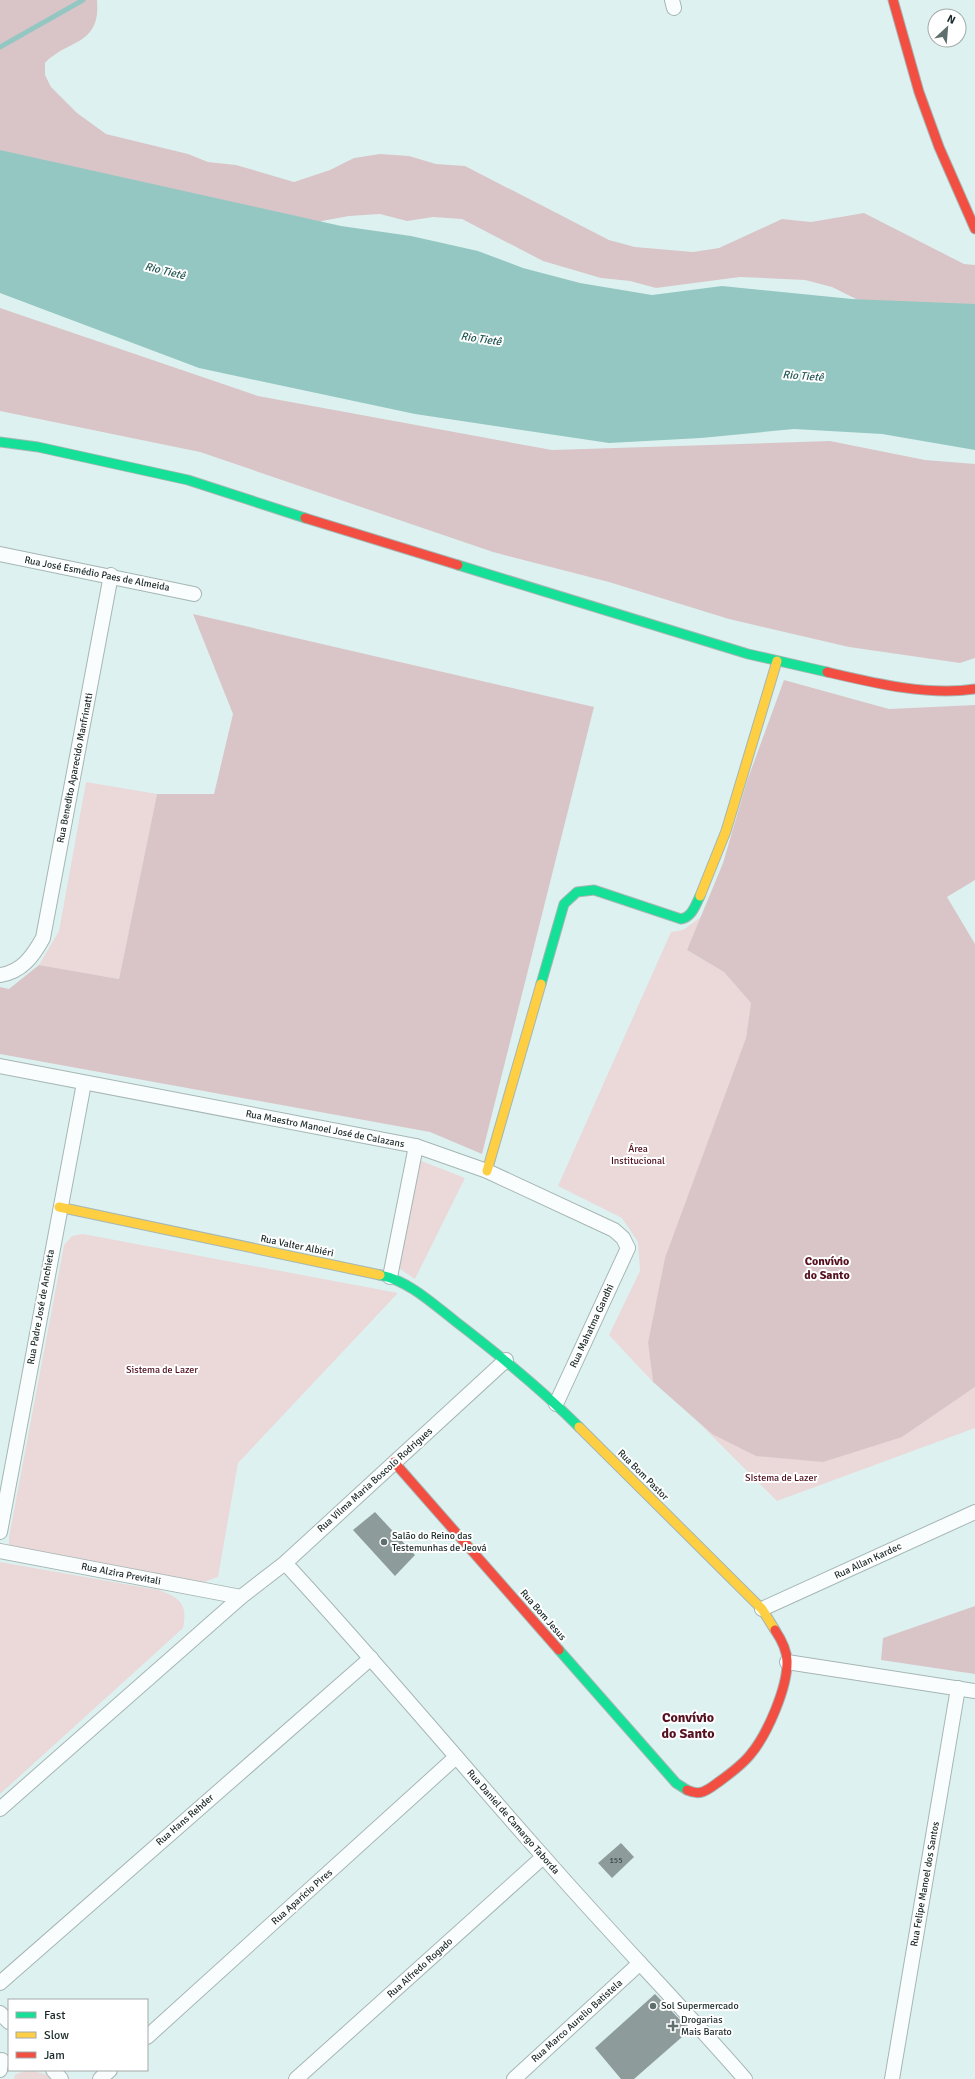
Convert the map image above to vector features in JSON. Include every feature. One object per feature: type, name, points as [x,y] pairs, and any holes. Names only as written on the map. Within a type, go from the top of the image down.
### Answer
[{"type":"street","points":[[893,0],[919,92],[939,147],[975,229]]},
{"type":"street","points":[[0,442],[38,447],[188,480],[303,517],[748,654],[906,688],[961,691],[975,689]]},
{"type":"street","name":"Rua José Esmédio Paes de Almeida","points":[[0,554],[194,594]]},
{"type":"street","name":"Rua Benedito Aparecido Manfrinatti","points":[[0,975],[11,973],[32,958],[43,938],[111,576]]},
{"type":"street","points":[[487,1171],[564,904],[570,896],[577,891],[584,889],[594,890],[675,918],[682,920],[688,917],[693,911],[726,831],[777,660]]},
{"type":"street","name":"Rua Maestro Manoel José de Calazans","points":[[0,1066],[416,1146],[487,1171],[614,1230],[623,1238],[628,1248]]},
{"type":"street","name":"Rua Padre José de Anchieta","points":[[0,1532],[84,1083]]},
{"type":"street","points":[[390,1277],[416,1146]]},
{"type":"street","name":"Rua Valter Albiéri","points":[[60,1207],[390,1277],[419,1294],[506,1360]]},
{"type":"street","name":"Rua Mahatma Gandhi","points":[[556,1404],[628,1248]]},
{"type":"street","name":"Rua Bom Pastor","points":[[506,1360],[556,1404],[762,1609],[782,1641],[787,1662]]},
{"type":"street","name":"Rua Vilma Maria Boscolo Rodrigues","points":[[0,1809],[241,1597],[285,1563],[506,1360]]},
{"type":"street","name":"Rua Bom Jesus","points":[[394,1462],[676,1783],[687,1791],[697,1793],[708,1790],[736,1770],[746,1758],[765,1731],[782,1688],[787,1662]]},
{"type":"street","name":"Rua Allan Kardec","points":[[762,1609],[975,1512]]},
{"type":"street","name":"Rua Alzira Previtali","points":[[0,1551],[241,1597]]},
{"type":"street","name":"Rua Daniel de Camargo Taborda","points":[[285,1563],[371,1658],[543,1857],[687,2013],[745,2079]]},
{"type":"street","name":"Rua Hans Rehder","points":[[0,1983],[371,1658]]},
{"type":"street","points":[[787,1662],[975,1691]]},
{"type":"street","name":"Rua Felipe Manoel dos Santos","points":[[892,2079],[958,1688]]},
{"type":"street","name":"Rua Aparício Pires","points":[[148,2036],[456,1757]]},
{"type":"street","name":"Rua Alfredo Rogado","points":[[296,2079],[543,1857]]},
{"type":"street","name":"Rua Marco Aurelio Batistela","points":[[514,2079],[640,1963]]},
{"type":"street","points":[[0,2012],[8,2021]]},
{"type":"street","points":[[54,2071],[61,2079]]},
{"type":"street","points":[[100,2079],[109,2071]]},
{"type":"green space","points":[[86,782],[157,794],[119,979],[39,965],[59,931]]},
{"type":"green space","name":"Área Institucional","points":[[701,917],[687,950],[724,972],[751,1003],[746,1038],[648,1343],[653,1382],[609,1335],[640,1271],[638,1242],[622,1218],[558,1186],[671,932],[683,930]]},
{"type":"green space","points":[[419,1160],[465,1178],[415,1279],[397,1267]]},
{"type":"green space","name":"Sistema de Lazer","points":[[83,1234],[398,1293],[238,1463],[218,1577],[198,1584],[9,1545],[9,1537],[64,1245],[72,1236]]},
{"type":"green space","name":"SIstema de Lazer","points":[[975,1387],[975,1428],[777,1501],[695,1419],[712,1434],[902,1437]]},
{"type":"green space","points":[[0,1562],[159,1590],[172,1596],[181,1603],[184,1613],[184,1620],[183,1628],[0,1794]]},
{"type":"green space","points":[[34,2071],[47,2075],[51,2079],[14,2079],[15,2075],[22,2072]]},
{"type":"shaded area","points":[[0,0],[97,0],[97,15],[94,26],[81,40],[54,55],[45,63],[45,75],[51,87],[77,113],[106,134],[188,154],[208,162],[236,165],[294,182],[330,170],[354,158],[380,154],[409,156],[436,164],[465,166],[609,240],[635,247],[693,252],[719,248],[782,219],[811,222],[864,213],[964,264],[975,265],[975,322],[856,299],[832,287],[805,280],[740,277],[656,288],[630,281],[601,278],[543,261],[462,219],[433,217],[407,221],[380,214],[349,216],[322,221],[291,235],[0,156]]},
{"type":"shaded area","points":[[0,308],[258,396],[552,450],[830,441],[925,460],[975,464],[975,658],[960,663],[849,647],[729,619],[609,582],[493,552],[200,452],[0,411]]},
{"type":"shaded area","points":[[193,614],[594,707],[482,1154],[430,1132],[0,1054],[0,987],[9,989],[39,965],[119,979],[157,794],[214,794],[233,714]]},
{"type":"shaded area","points":[[784,680],[889,709],[975,705],[975,880],[947,897],[975,944],[975,1387],[902,1437],[823,1462],[756,1456],[712,1434],[653,1382],[648,1343],[665,1258],[746,1038],[751,1003],[724,972],[687,950],[723,863],[747,781]]},
{"type":"shaded area","points":[[975,1606],[975,1674],[881,1660],[883,1638]]},
{"type":"water","name":"Rio Tietê","points":[[0,150],[341,226],[411,236],[478,251],[523,268],[580,283],[652,295],[722,286],[852,299],[975,304],[975,450],[882,434],[794,429],[701,438],[609,443],[415,414],[199,368],[0,293]]},
{"type":"building","name":"Salão do Reino das Testemunhas de Jeová","points":[[375,1512],[415,1555],[395,1576],[353,1530]]},
{"type":"building","points":[[621,1843],[634,1857],[612,1878],[598,1863]]},
{"type":"building","points":[[655,1994],[690,2030],[634,2079],[621,2079],[595,2048]]},
{"type":"waterway","points":[[0,47],[83,0]]},
{"type":"traffic: fast","points":[[0,442],[38,447],[188,480],[305,518]]},
{"type":"traffic: fast","points":[[458,565],[748,654],[827,672]]},
{"type":"traffic: fast","points":[[541,984],[564,904],[577,892],[594,890],[681,919],[685,918],[691,913],[700,896]]},
{"type":"traffic: fast","points":[[380,1275],[401,1282],[429,1300],[518,1372],[579,1427]]},
{"type":"traffic: fast","points":[[559,1650],[676,1783],[687,1790]]},
{"type":"traffic: slow","points":[[700,896],[726,831],[777,661]]},
{"type":"traffic: slow","points":[[487,1171],[541,984]]},
{"type":"traffic: slow","points":[[59,1207],[380,1275]]},
{"type":"traffic: slow","points":[[579,1427],[762,1609],[775,1630]]},
{"type":"traffic: jam","points":[[893,0],[919,92],[939,147],[975,229]]},
{"type":"traffic: jam","points":[[305,518],[458,565]]},
{"type":"traffic: jam","points":[[827,672],[882,684],[919,690],[957,691],[975,689]]},
{"type":"traffic: jam","points":[[394,1462],[559,1650]]},
{"type":"traffic: jam","points":[[687,1790],[697,1793],[712,1787],[743,1762],[757,1746],[763,1736],[780,1697],[786,1672],[787,1661],[785,1649],[775,1630]]},
{"type":"place","name":"Salão do Reino das Testemunhas de Jeová","points":[[384,1542]]},
{"type":"place","name":"Sol Supermercado","points":[[653,2006]]},
{"type":"place","name":"Drogarias Mais Barato","points":[[673,2026]]},
{"type":"district","name":"Convívio do Santo","points":[[827,1268]]},
{"type":"district","name":"Convívio do Santo","points":[[688,1726]]}]
